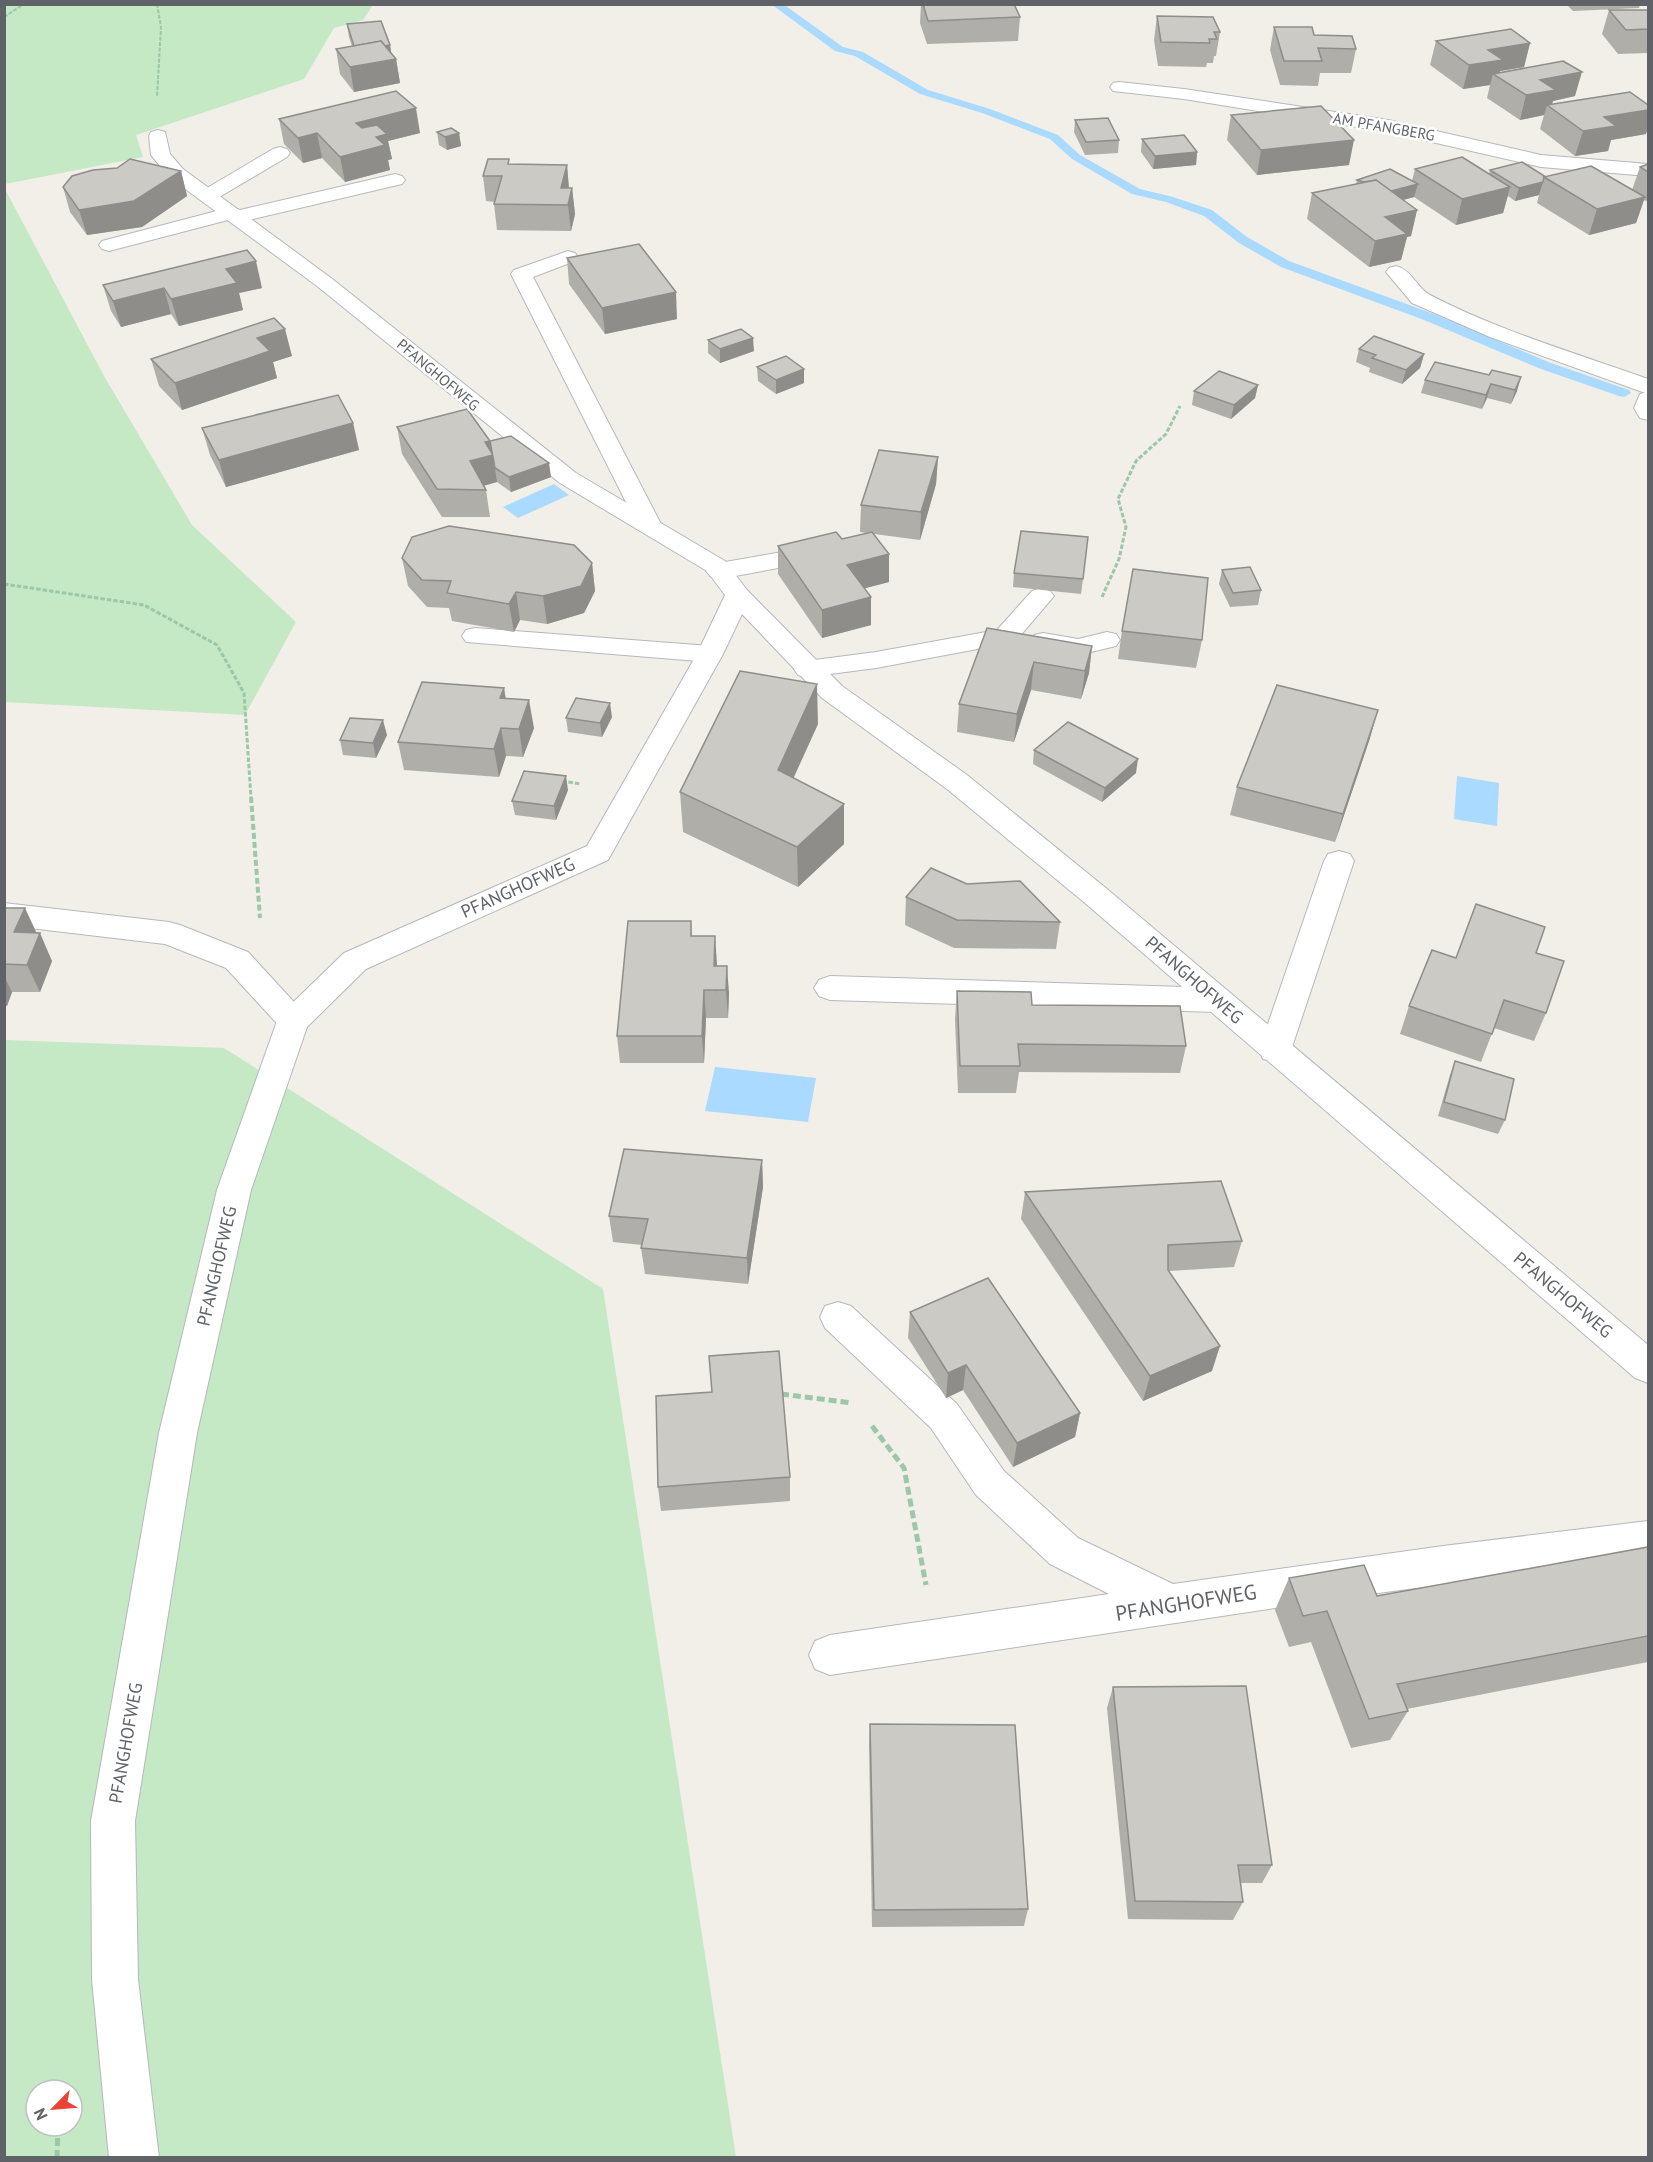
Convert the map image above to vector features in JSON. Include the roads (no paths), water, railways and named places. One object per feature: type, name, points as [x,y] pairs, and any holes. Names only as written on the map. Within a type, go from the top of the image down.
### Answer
[{"type":"street","name":"AM PFANGBERG","points":[[1119,87],[1184,94],[1388,126],[1541,161],[1648,170]]},
{"type":"street","name":"PFANGHOFWEG","points":[[158,136],[161,155],[177,173],[324,282],[568,478],[716,566],[728,583],[807,669],[832,692],[967,789],[1096,896],[1648,1367]]},
{"type":"street","points":[[209,195],[280,153]]},
{"type":"street","points":[[109,245],[395,180]]},
{"type":"street","points":[[568,257],[521,274],[650,526]]},
{"type":"street","points":[[1396,272],[1420,298],[1498,332],[1648,387]]},
{"type":"street","points":[[1648,399],[1645,408],[1648,412]]},
{"type":"street","points":[[728,583],[841,549]]},
{"type":"street","name":"PFANGHOFWEG","points":[[134,2157],[114,1979],[113,1821],[178,1433],[234,1190],[293,1021],[355,961],[598,853],[710,654],[728,583]]},
{"type":"street","points":[[1006,636],[1041,596]]},
{"type":"street","points":[[475,636],[710,654]]},
{"type":"street","points":[[807,669],[876,660],[1006,636],[1078,646],[1107,640]]},
{"type":"street","points":[[1275,1050],[1339,861]]},
{"type":"street","points":[[4,914],[169,933],[237,960],[293,1021]]},
{"type":"street","points":[[830,988],[1217,1000]]},
{"type":"street","points":[[838,1317],[944,1416],[990,1483],[1064,1551],[1173,1605]]},
{"type":"street","name":"PFANGHOFWEG","points":[[830,1655],[1316,1582],[1648,1539]]},
{"type":"water","points":[[554,484],[569,495],[518,518],[503,507]]},
{"type":"water","points":[[1457,776],[1499,783],[1497,826],[1454,819]]},
{"type":"water","points":[[715,1067],[816,1078],[808,1122],[705,1111]]},
{"type":"waterway","points":[[776,4],[839,49],[859,54],[924,92],[986,111],[1054,137],[1076,157],[1136,192],[1169,199],[1208,213],[1243,240],[1285,264],[1429,317],[1546,366],[1624,393]]}]
